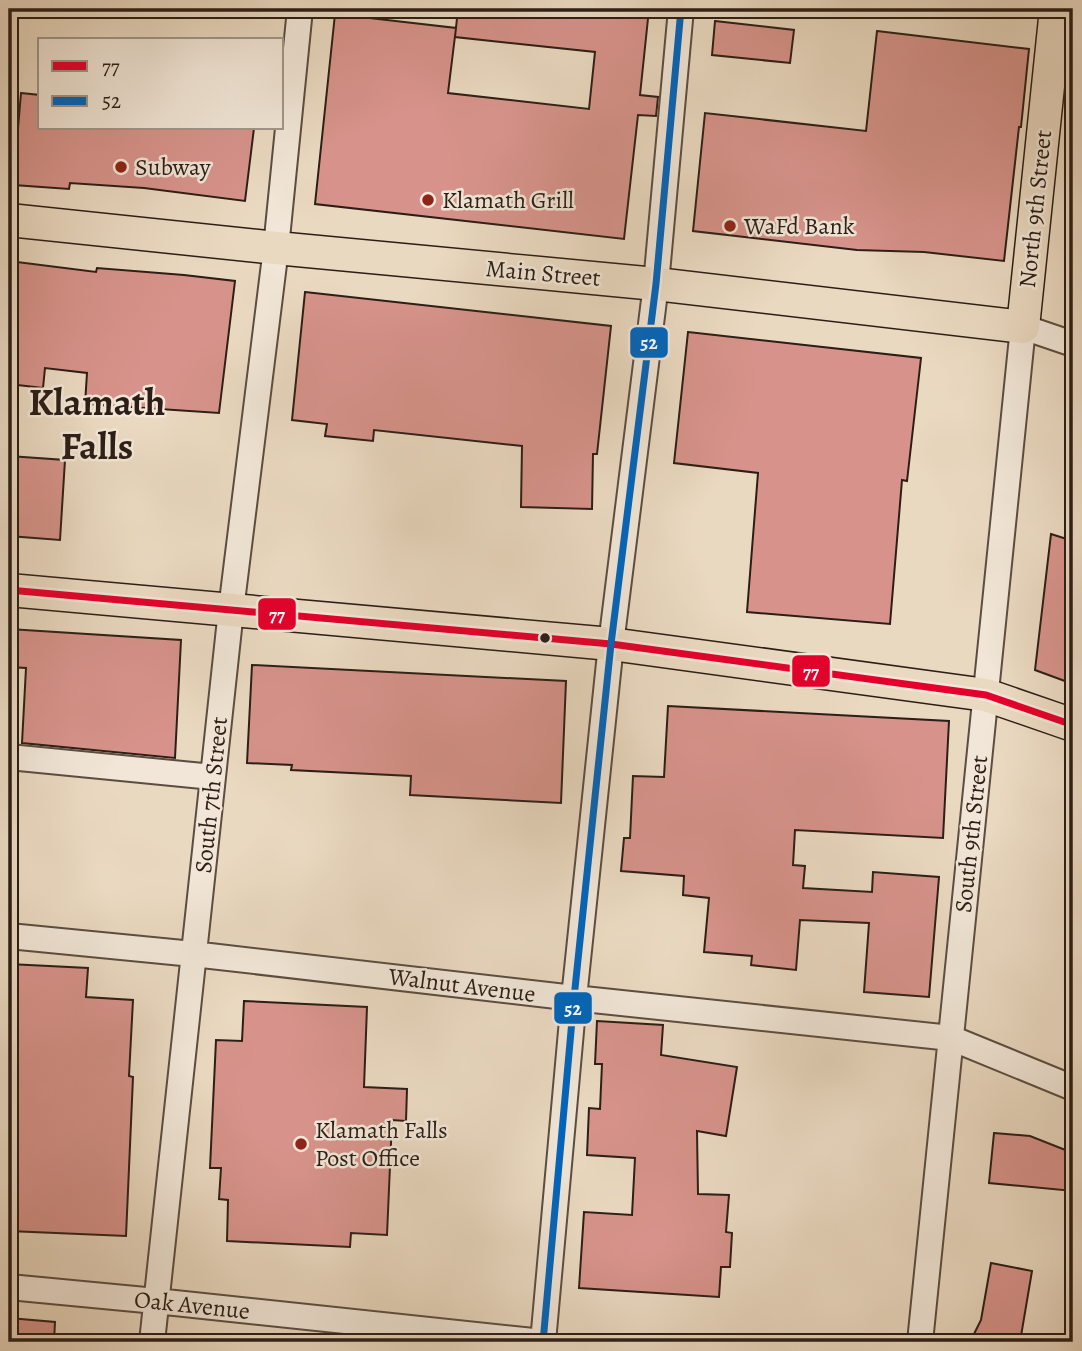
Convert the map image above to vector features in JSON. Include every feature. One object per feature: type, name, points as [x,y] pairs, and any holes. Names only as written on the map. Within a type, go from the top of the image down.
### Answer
[{"type":"main road","name":"North 9th Street","points":[[1023,327],[1056,9]]},
{"type":"main road","name":"Main Street","points":[[9,220],[656,284],[1023,327]]},
{"type":"main road","points":[[9,590],[611,644],[986,695],[1073,725]]},
{"type":"street","name":"South 7th Street","points":[[152,1342],[231,610],[276,248],[300,9]]},
{"type":"street","points":[[543,1342],[574,998],[611,644],[656,284],[681,9]]},
{"type":"street","name":"Main Street","points":[[1023,327],[1073,344]]},
{"type":"street","name":"South 9th Street","points":[[920,1342],[1023,327]]},
{"type":"street","points":[[9,757],[213,777]]},
{"type":"street","name":"Walnut Avenue","points":[[9,936],[951,1038],[1073,1088]]},
{"type":"street","name":"Oak Avenue","points":[[9,1287],[543,1342]]},
{"type":"building","points":[[458,9],[649,9],[640,95],[658,97],[656,116],[638,115],[624,239],[315,204],[335,14],[456,28]],"holes":[[[455,37],[595,52],[589,109],[448,93]]]},
{"type":"building","points":[[715,21],[794,30],[790,63],[712,55]]},
{"type":"building","points":[[877,31],[1029,49],[1004,261],[924,252],[857,250],[693,231],[705,113],[866,131]]},
{"type":"building","points":[[21,93],[38,95],[38,130],[254,130],[245,201],[144,188],[70,183],[69,189],[14,185],[15,172],[9,171],[9,140],[17,140]]},
{"type":"building","points":[[9,261],[96,272],[97,268],[235,281],[219,413],[85,404],[87,373],[45,368],[43,388],[9,384]]},
{"type":"building","points":[[305,292],[611,326],[597,454],[593,454],[592,509],[521,507],[522,446],[374,430],[373,441],[325,436],[327,424],[292,420]]},
{"type":"building","points":[[688,332],[921,358],[907,481],[902,480],[890,624],[747,612],[758,473],[674,463]]},
{"type":"building","points":[[9,456],[65,460],[60,540],[9,536]]},
{"type":"building","points":[[1051,534],[1073,541],[1073,684],[1035,670]]},
{"type":"building","points":[[9,629],[181,640],[175,758],[22,743],[26,668],[9,667]]},
{"type":"building","points":[[252,665],[566,681],[561,803],[410,795],[411,776],[291,770],[292,765],[247,763]]},
{"type":"building","points":[[668,706],[949,721],[943,838],[795,830],[793,865],[805,866],[803,888],[872,892],[873,872],[939,877],[929,997],[864,992],[869,923],[800,920],[796,970],[751,965],[752,956],[704,952],[709,898],[683,895],[684,876],[621,871],[624,838],[630,838],[633,776],[664,777]]},
{"type":"building","points":[[9,964],[88,968],[86,997],[133,1000],[129,1076],[133,1077],[126,1236],[9,1231]]},
{"type":"building","name":"Klamath Falls Post Office","points":[[244,1001],[367,1007],[364,1087],[407,1089],[406,1121],[392,1120],[387,1235],[351,1233],[350,1247],[227,1241],[228,1200],[219,1199],[221,1168],[210,1168],[216,1040],[242,1041]]},
{"type":"building","points":[[597,1021],[663,1025],[661,1055],[737,1067],[726,1136],[697,1131],[698,1194],[729,1195],[726,1232],[732,1233],[730,1267],[721,1267],[719,1297],[579,1288],[584,1212],[632,1215],[635,1158],[587,1155],[589,1108],[600,1109],[602,1064],[595,1064]]},
{"type":"building","points":[[994,1133],[1030,1136],[1073,1153],[1073,1191],[989,1183]]},
{"type":"building","points":[[991,1263],[1032,1271],[1020,1342],[970,1342],[981,1320]]},
{"type":"building","points":[[9,1318],[55,1322],[54,1342],[9,1342]]},
{"type":"transit line","name":"52","points":[[543,1342],[574,998],[611,644],[656,284],[681,9]]},
{"type":"transit line","name":"77","points":[[9,590],[611,644],[986,695],[1073,725]]},
{"type":"place","name":"Subway","points":[[121,167]]},
{"type":"place","name":"Klamath Grill","points":[[428,200]]},
{"type":"place","name":"WaFd Bank","points":[[730,226]]},
{"type":"place","name":"Klamath Falls Post Office","points":[[301,1144]]},
{"type":"district","name":"Klamath Falls","points":[[97,424]]}]
